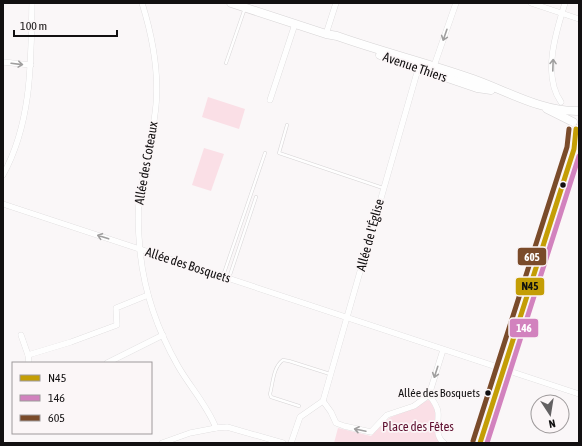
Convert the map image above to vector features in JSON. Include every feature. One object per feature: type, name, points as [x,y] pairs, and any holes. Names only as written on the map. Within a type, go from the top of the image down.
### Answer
[{"type":"main road","name":"Avenue Thiers","points":[[231,3],[326,34],[337,36],[434,66],[473,79],[507,94],[535,103],[567,111],[578,110]]},
{"type":"main road","name":"Avenue Thiers","points":[[326,34],[336,40],[477,88],[507,94]]},
{"type":"main road","name":"Avenue Thiers","points":[[535,103],[576,128]]},
{"type":"main road","points":[[529,296],[537,263],[574,149],[576,128],[573,118],[578,110]]},
{"type":"main road","points":[[480,443],[578,155]]},
{"type":"street","points":[[3,175],[17,145],[28,98],[31,65],[32,3]]},
{"type":"street","name":"Allée des Coteaux","points":[[142,3],[154,53],[156,78],[156,104],[150,148],[138,205],[140,249],[148,295],[163,335],[178,367],[207,409],[216,428]]},
{"type":"street","points":[[326,34],[336,3]]},
{"type":"street","points":[[434,66],[456,3]]},
{"type":"street","points":[[531,3],[579,19]]},
{"type":"street","points":[[561,102],[557,96],[552,65],[557,32],[565,3]]},
{"type":"street","points":[[270,100],[295,24]]},
{"type":"street","points":[[3,62],[31,65]]},
{"type":"street","points":[[418,68],[421,66],[466,81],[473,79]]},
{"type":"street","name":"Allée de l'Église","points":[[323,401],[418,68]]},
{"type":"street","name":"Allée des Bosquets","points":[[3,204],[579,394]]},
{"type":"street","points":[[28,355],[71,342],[117,325],[116,308],[148,295]]},
{"type":"street","points":[[21,335],[29,362]]},
{"type":"street","points":[[109,362],[163,335]]},
{"type":"street","points":[[291,443],[300,417],[323,401],[331,412],[336,423],[371,432],[387,415],[414,406],[429,395],[443,350]]},
{"type":"street","points":[[429,395],[435,402],[438,411],[438,434],[444,443]]},
{"type":"street","points":[[162,443],[190,433],[227,427],[283,443]]},
{"type":"lane","points":[[226,63],[246,8]]},
{"type":"lane","points":[[287,125],[279,153],[383,188]]},
{"type":"lane","points":[[226,277],[265,153]]},
{"type":"lane","points":[[226,277],[256,197]]},
{"type":"lane","points":[[299,406],[271,397],[270,394],[279,363],[283,360],[289,361],[331,374]]},
{"type":"green space","points":[[208,97],[245,109],[239,129],[202,117]]},
{"type":"green space","points":[[204,148],[224,154],[211,191],[192,185]]},
{"type":"green space","name":"Place des Fêtes","points":[[428,400],[431,401],[435,409],[435,432],[441,443],[334,443],[338,428],[371,436],[385,421],[391,417],[410,410]]},
{"type":"transit line","name":"605","points":[[473,441],[567,147],[569,129]]},
{"type":"transit line","name":"N45","points":[[480,443],[574,149],[576,129]]},
{"type":"transit line","name":"146","points":[[487,443],[579,156]]},
{"type":"place","name":"Allée des Bosquets","points":[[488,393]]}]
